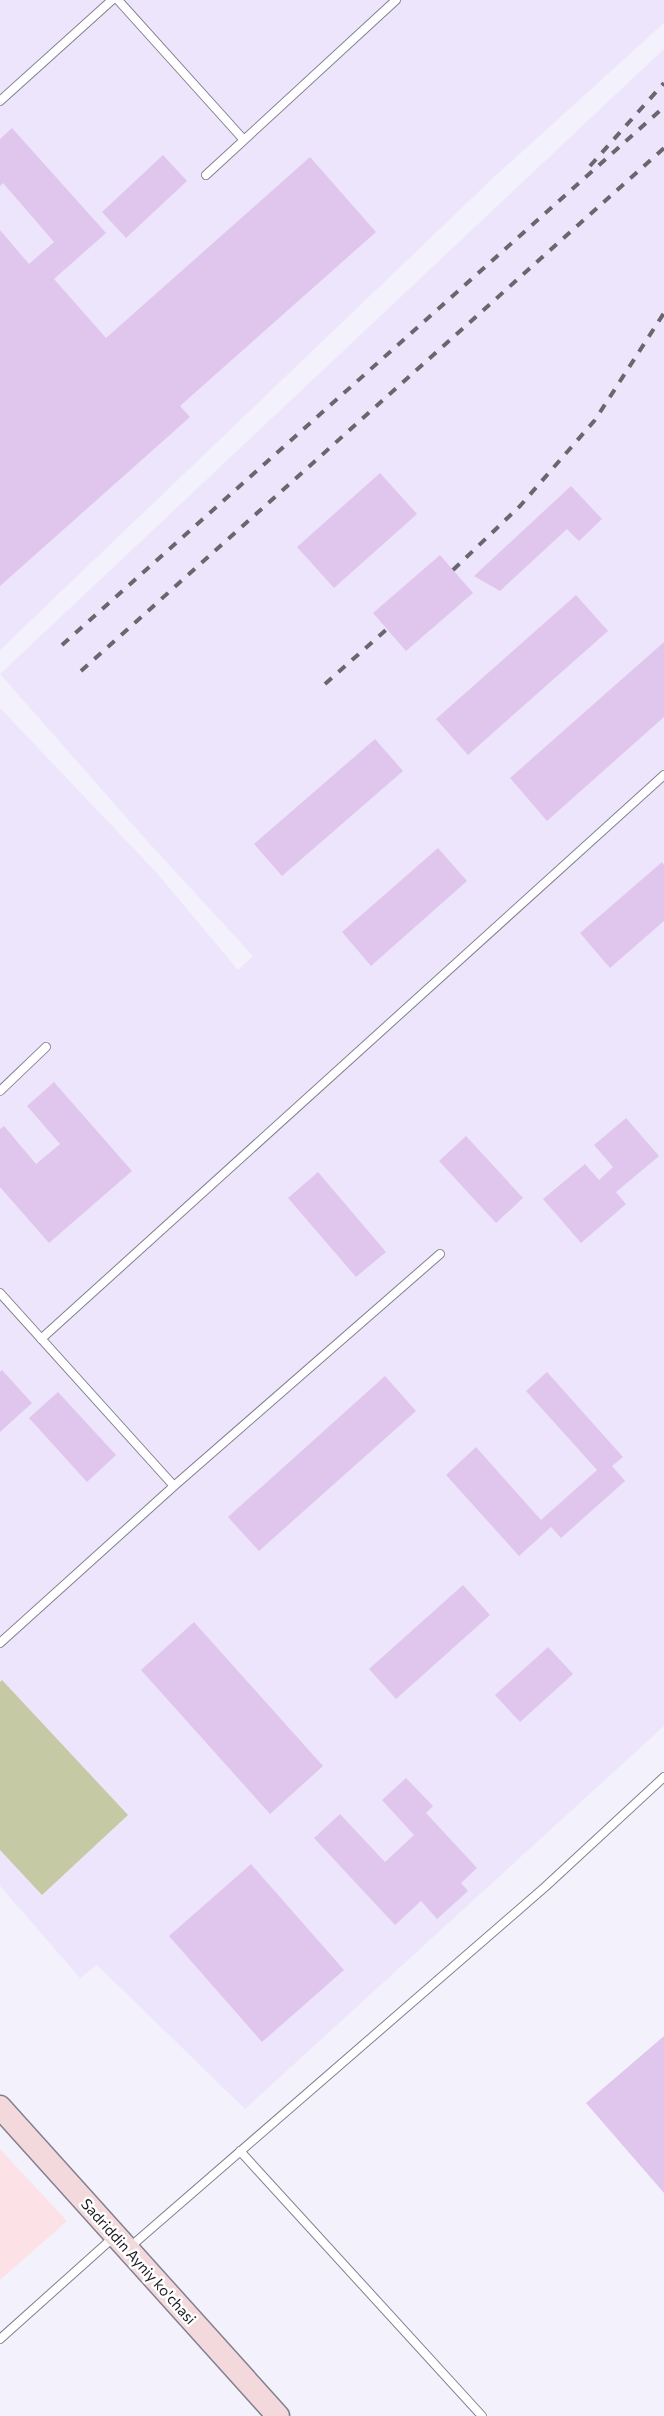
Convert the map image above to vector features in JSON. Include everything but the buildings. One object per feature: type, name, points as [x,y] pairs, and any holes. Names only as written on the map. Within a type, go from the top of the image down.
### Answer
[{"type":"street","name":"Sadriddin Ayniy ko'chasi","points":[[0,2107],[278,2416]]},
{"type":"lane","points":[[0,101],[112,0]]},
{"type":"lane","points":[[118,0],[244,140]]},
{"type":"lane","points":[[206,175],[396,0]]},
{"type":"lane","points":[[41,1339],[664,775]]},
{"type":"lane","points":[[0,1092],[46,1047]]},
{"type":"lane","points":[[0,1643],[174,1486],[440,1254]]},
{"type":"lane","points":[[0,1293],[174,1486]]},
{"type":"lane","points":[[0,2339],[240,2151],[545,1887],[664,1777]]},
{"type":"lane","points":[[240,2151],[482,2416]]},
{"type":"shaded area","points":[[0,0],[664,0],[664,23],[493,178],[0,650]]},
{"type":"shaded area","points":[[664,49],[664,1726],[245,2109],[97,1965],[80,1978],[0,1886],[0,708],[156,872],[238,970],[253,956],[148,842],[0,674]]},
{"type":"shaded area","points":[[0,2149],[67,2221],[0,2280]]},
{"type":"green space","points":[[2,1680],[128,1815],[42,1895],[0,1850],[0,1682]]},
{"type":"railway","points":[[590,166],[664,83]]},
{"type":"railway","points":[[62,645],[664,107]]},
{"type":"railway","points":[[81,671],[664,148]]},
{"type":"railway","points":[[453,570],[520,506],[595,420],[664,313]]},
{"type":"railway","points":[[325,684],[387,629]]}]
